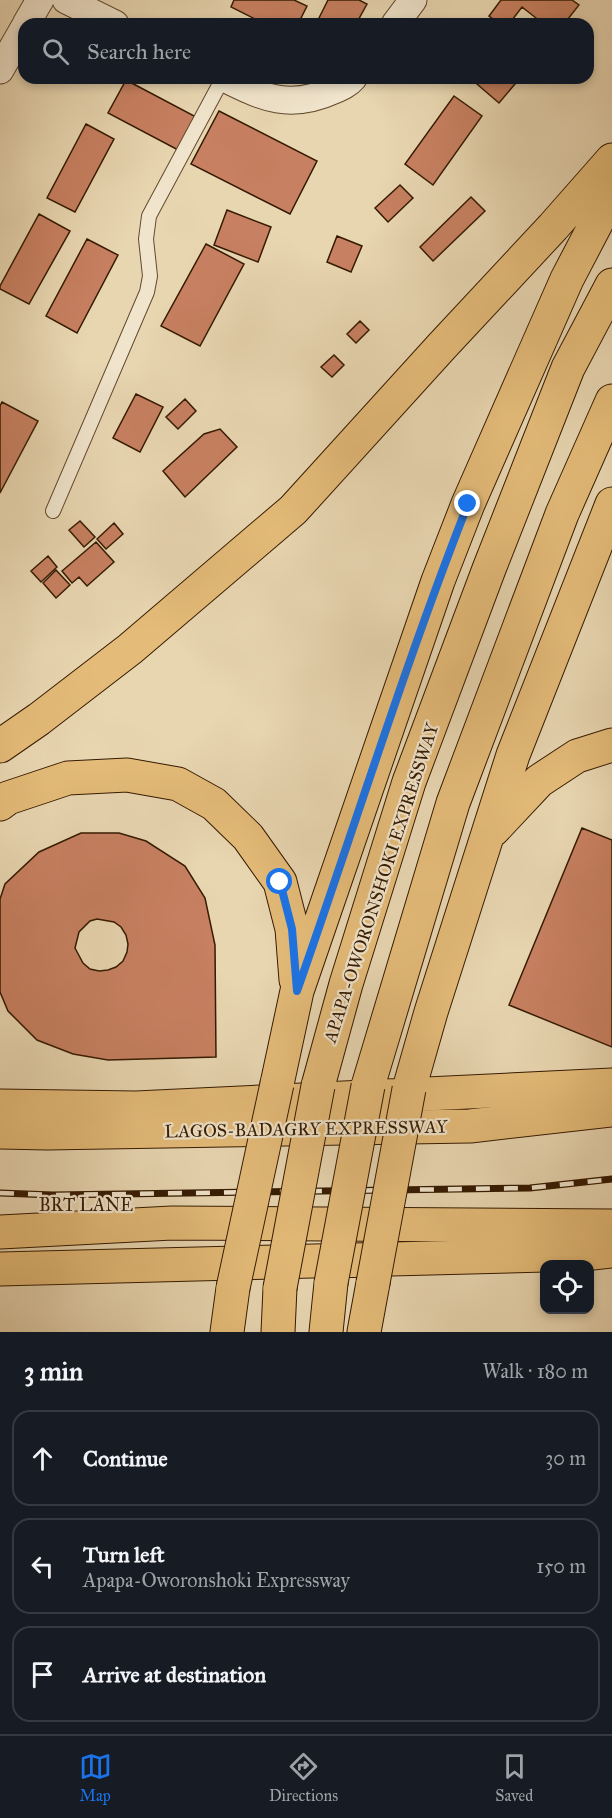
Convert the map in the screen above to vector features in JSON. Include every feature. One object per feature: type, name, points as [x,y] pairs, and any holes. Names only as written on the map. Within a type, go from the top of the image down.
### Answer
[{"type":"main road","points":[[0,746],[39,719],[130,648],[293,510],[612,160]]},
{"type":"main road","points":[[227,1332],[233,1288],[297,991],[406,670],[459,526],[567,279],[612,193]]},
{"type":"main road","name":"APAPA-OWORONSHOKI EXPRESSWAY","points":[[278,1332],[280,1288],[318,1086],[346,984],[409,782],[489,569],[568,369],[612,285]]},
{"type":"main road","points":[[326,1332],[331,1283],[368,1086],[453,803],[562,514],[612,401]]},
{"type":"main road","points":[[364,1332],[409,1089],[431,1012],[513,754],[612,504]]},
{"type":"main road","points":[[488,836],[539,781],[577,756],[612,745]]},
{"type":"main road","points":[[0,804],[8,798],[69,778],[127,775],[178,784],[214,804],[248,837],[280,882],[292,929],[297,991]]},
{"type":"main road","name":"LAGOS-BADAGRY EXPRESSWAY","points":[[0,1106],[136,1108],[612,1085]]},
{"type":"main road","name":"LAGOS-BADAGRY EXPRESSWAY","points":[[0,1133],[470,1126],[612,1110]]},
{"type":"main road","points":[[0,1232],[172,1223],[612,1226]]},
{"type":"main road","points":[[0,1269],[603,1255]]},
{"type":"street","points":[[30,18],[40,0]]},
{"type":"street","points":[[66,0],[103,18]]},
{"type":"street","points":[[400,18],[413,0]]},
{"type":"street","points":[[0,70],[18,38]]},
{"type":"street","points":[[236,84],[261,96],[294,101],[321,96],[348,84]]},
{"type":"lane","points":[[53,511],[147,292],[150,276],[146,238],[149,216],[221,84]]},
{"type":"lane","name":"BRT LANE","points":[[0,1224],[172,1223]]},
{"type":"building","points":[[234,0],[294,0],[307,6],[301,18],[253,18],[231,7]]},
{"type":"building","points":[[328,0],[359,0],[367,4],[359,18],[319,18]]},
{"type":"building","points":[[501,0],[572,0],[579,5],[569,18],[536,18],[522,7],[514,18],[489,16]]},
{"type":"building","points":[[124,84],[134,84],[198,118],[180,151],[108,113]]},
{"type":"building","points":[[477,84],[515,84],[499,103]]},
{"type":"building","points":[[454,96],[482,116],[433,185],[405,164]]},
{"type":"building","points":[[219,111],[317,161],[290,214],[191,164]]},
{"type":"building","points":[[86,124],[114,139],[75,212],[47,198]]},
{"type":"building","points":[[400,185],[413,198],[388,222],[375,208]]},
{"type":"building","points":[[471,197],[485,211],[433,261],[420,247]]},
{"type":"building","points":[[227,210],[271,227],[258,262],[214,245]]},
{"type":"building","points":[[39,214],[70,231],[29,304],[0,289],[0,286]]},
{"type":"building","points":[[337,236],[362,246],[351,272],[327,262]]},
{"type":"building","points":[[87,239],[118,255],[77,333],[46,316]]},
{"type":"building","points":[[206,244],[244,264],[200,346],[161,326]]},
{"type":"building","points":[[360,321],[369,330],[356,343],[347,334]]},
{"type":"building","points":[[334,355],[344,365],[332,377],[321,367]]},
{"type":"building","points":[[136,394],[163,407],[140,452],[113,438]]},
{"type":"building","points":[[185,399],[196,411],[178,429],[166,417]]},
{"type":"building","points":[[2,402],[38,421],[0,493],[0,406]]},
{"type":"building","points":[[220,429],[237,447],[185,497],[163,471],[204,434]]},
{"type":"building","points":[[80,521],[95,537],[84,547],[69,530]]},
{"type":"building","points":[[114,523],[123,534],[106,549],[97,539]]},
{"type":"building","points":[[96,542],[114,562],[87,586],[79,577],[72,583],[62,571]]},
{"type":"building","points":[[48,556],[57,567],[41,582],[31,571]]},
{"type":"building","points":[[56,570],[70,585],[56,598],[43,583]]},
{"type":"building","points":[[582,828],[612,840],[612,1047],[509,1005]]},
{"type":"building","points":[[81,833],[119,833],[146,841],[185,866],[205,898],[215,945],[216,1057],[108,1060],[73,1054],[37,1040],[8,1011],[0,992],[0,899],[5,884],[39,852]],"holes":[[[97,919],[114,922],[126,935],[128,944],[123,961],[108,970],[90,969],[83,963],[75,948],[79,932],[90,921]]]},
{"type":"railway","points":[[0,1193],[53,1195],[530,1188],[612,1179]]},
{"type":"route","points":[[280,882],[292,929],[297,991],[406,670],[468,504]]}]
